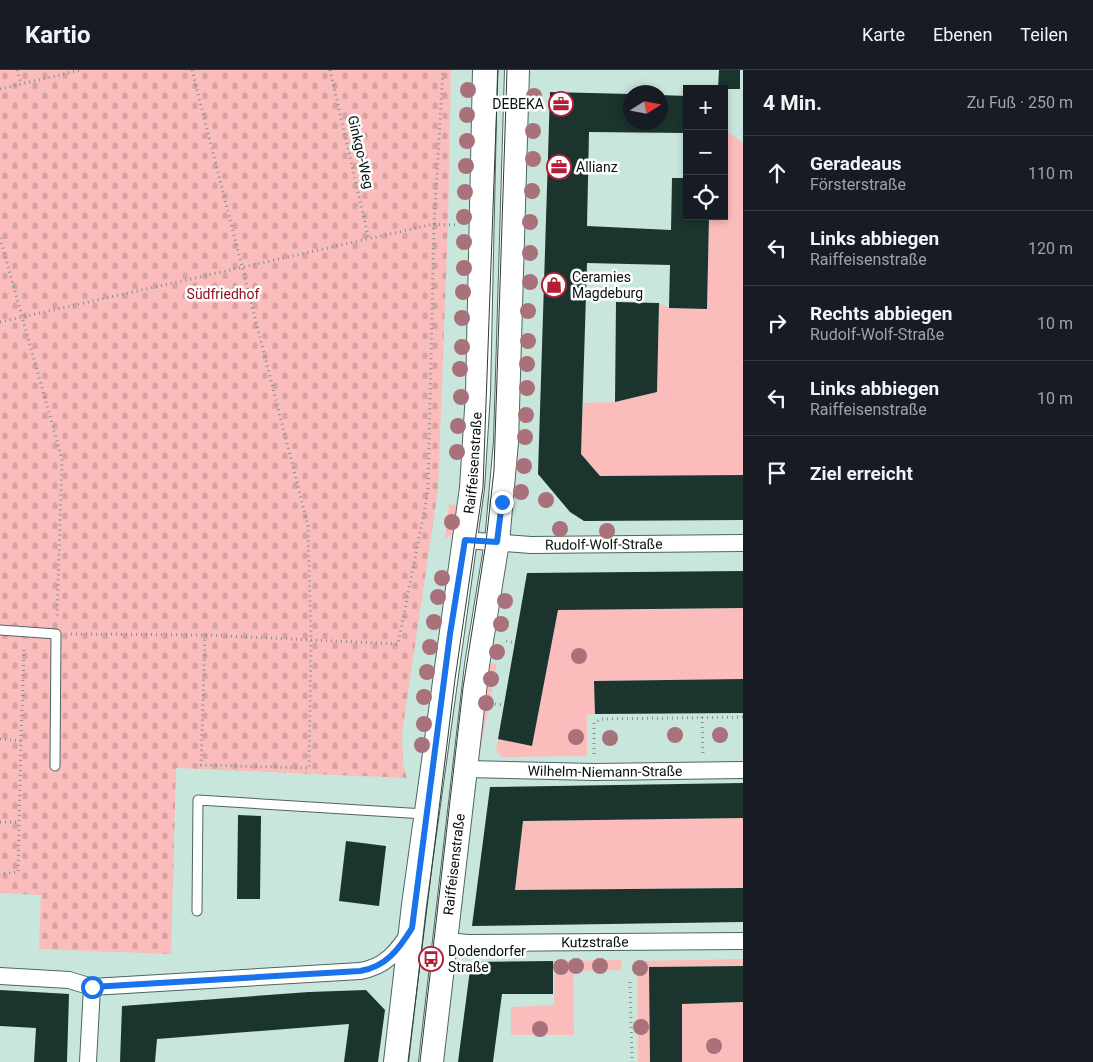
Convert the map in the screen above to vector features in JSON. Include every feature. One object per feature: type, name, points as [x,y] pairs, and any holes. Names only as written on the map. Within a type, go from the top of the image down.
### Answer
[{"type":"main road","name":"Raiffeisenstraße","points":[[396,1062],[419,871],[472,488],[478,393],[485,70]]},
{"type":"main road","name":"Raiffeisenstraße","points":[[430,1062],[446,941],[477,665],[497,542],[506,442],[517,70]]},
{"type":"main road","points":[[410,1062],[427,918],[419,871]]},
{"type":"street","name":"Rudolf-Wolf-Straße","points":[[465,540],[531,545],[743,543]]},
{"type":"street","name":"Wilhelm-Niemann-Straße","points":[[466,769],[594,772],[743,770]]},
{"type":"street","points":[[0,976],[69,980],[92,987],[369,970],[377,967],[394,955],[412,928]]},
{"type":"street","name":"Kutzstraße","points":[[446,941],[468,943],[743,941]]},
{"type":"street","points":[[88,1062],[92,987]]},
{"type":"lane","points":[[0,630],[56,634],[55,766]]},
{"type":"lane","points":[[197,911],[198,800],[427,814]]},
{"type":"path","points":[[17,70],[21,84]]},
{"type":"path","points":[[0,89],[81,70]]},
{"type":"path","points":[[192,70],[308,526],[311,641],[309,768],[202,764],[205,635]]},
{"type":"path","name":"Ginkgo-Weg","points":[[330,70],[369,240]]},
{"type":"path","points":[[0,238],[62,460],[56,634],[205,635],[398,644],[428,492],[434,224],[443,70]]},
{"type":"path","points":[[0,322],[434,224],[457,225]]},
{"type":"path","points":[[0,874],[18,872],[25,631]]},
{"type":"path","points":[[506,641],[515,642]]},
{"type":"path","points":[[494,704],[504,705]]},
{"type":"path","points":[[594,772],[594,723],[601,719],[622,716],[743,716]]},
{"type":"path","points":[[702,717],[704,771]]},
{"type":"path","points":[[0,739],[21,741]]},
{"type":"path","points":[[0,822],[20,822]]},
{"type":"path","points":[[630,982],[632,1062]]},
{"type":"green space","name":"Südfriedhof","points":[[0,70],[451,70],[448,225],[438,490],[402,733],[403,764],[407,778],[176,768],[171,954],[39,949],[41,895],[0,893]]},
{"type":"green space","points":[[728,132],[743,143],[743,475],[600,476],[581,454],[583,403],[615,402],[657,392],[659,303],[669,308],[707,309],[709,220],[728,220]]},
{"type":"green space","points":[[449,504],[462,506],[458,531],[445,539]]},
{"type":"green space","points":[[743,608],[743,679],[595,681],[595,714],[587,715],[587,756],[502,757],[496,751],[498,739],[532,745],[558,610]]},
{"type":"green space","points":[[492,663],[497,664],[480,752],[478,746],[483,669]]},
{"type":"green space","points":[[743,818],[743,888],[515,890],[523,821]]},
{"type":"green space","points":[[743,959],[743,966],[650,967],[650,1062],[638,1062],[637,961]]},
{"type":"green space","points":[[621,960],[621,970],[573,971],[574,1035],[511,1035],[511,1007],[554,1005],[555,961]]},
{"type":"green space","points":[[743,1002],[743,1062],[682,1062],[682,1004]]},
{"type":"building","points":[[719,70],[740,70],[740,89],[728,89],[728,85],[718,85]]},
{"type":"building","points":[[550,92],[623,94],[623,130],[668,130],[668,95],[683,96],[683,133],[589,132],[587,226],[671,230],[672,178],[683,178],[683,220],[709,220],[707,309],[669,308],[670,265],[587,263],[581,454],[600,476],[743,475],[743,520],[584,521],[570,512],[538,474]]},
{"type":"building","points":[[616,302],[659,303],[657,392],[615,402]]},
{"type":"building","points":[[743,571],[743,608],[558,610],[532,746],[498,739],[527,573]]},
{"type":"building","points":[[743,679],[743,713],[595,714],[594,681]]},
{"type":"building","points":[[743,783],[743,818],[523,821],[515,890],[743,888],[743,922],[472,926],[490,787]]},
{"type":"building","points":[[238,815],[261,816],[260,899],[237,899]]},
{"type":"building","points":[[346,841],[386,846],[379,906],[339,901]]},
{"type":"building","points":[[553,961],[553,994],[502,994],[493,1062],[458,1062],[471,962]]},
{"type":"building","points":[[743,966],[743,1002],[682,1004],[682,1062],[650,1062],[649,967]]},
{"type":"building","points":[[0,990],[69,994],[67,1062],[34,1062],[36,1028],[0,1026]]},
{"type":"building","points":[[366,990],[385,1010],[378,1062],[344,1062],[349,1024],[157,1039],[155,1062],[120,1062],[122,1006],[309,992]]},
{"type":"tram line","points":[[408,1062],[455,679],[483,487],[498,70]]},
{"type":"tram line","points":[[420,1062],[463,688],[486,542],[494,470],[507,70]]},
{"type":"place","name":"DEBEKA","points":[[561,104]]},
{"type":"place","name":"Allianz","points":[[559,167]]},
{"type":"place","name":"Ceramies Magdeburg","points":[[554,285]]},
{"type":"place","name":"Dodendorfer Straße","points":[[431,959]]},
{"type":"route","points":[[92,987],[360,971],[377,967],[394,955],[412,928],[450,634],[465,540],[497,542],[502,502]]}]
